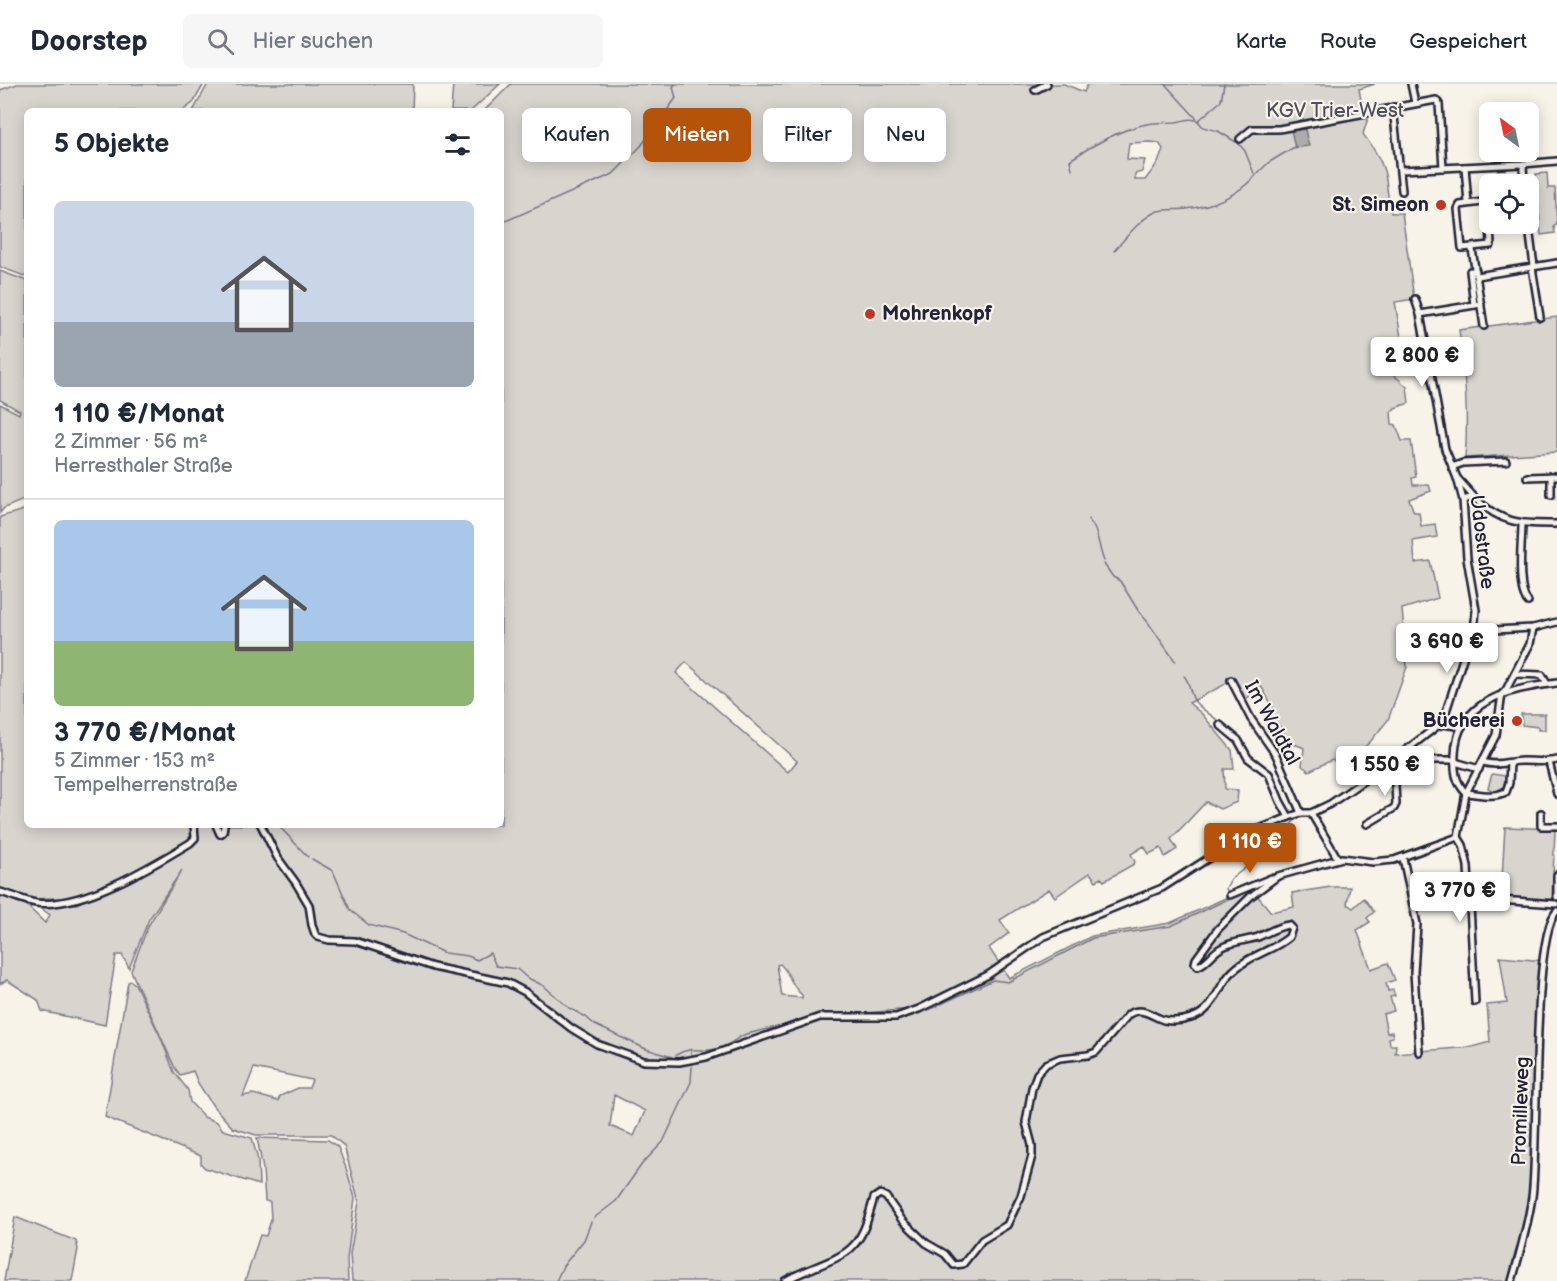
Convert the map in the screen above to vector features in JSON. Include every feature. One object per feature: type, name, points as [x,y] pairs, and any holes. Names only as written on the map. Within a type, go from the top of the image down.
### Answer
[{"type":"street","points":[[1035,90],[1047,84]]},
{"type":"street","points":[[1411,84],[1415,103]]},
{"type":"street","points":[[1240,139],[1252,129],[1280,129],[1436,100],[1439,104],[1443,168]]},
{"type":"street","points":[[1393,107],[1402,191]]},
{"type":"street","points":[[1401,170],[1557,161]]},
{"type":"street","points":[[1523,164],[1524,174]]},
{"type":"street","points":[[1465,167],[1468,203]]},
{"type":"street","points":[[1479,202],[1461,205],[1458,209],[1462,248],[1472,249],[1491,245],[1490,234]]},
{"type":"street","points":[[1529,234],[1540,317]]},
{"type":"street","points":[[1472,249],[1476,273]]},
{"type":"street","points":[[1484,326],[1470,271],[1476,273],[1557,263]]},
{"type":"street","name":"Udostraße","points":[[1415,299],[1420,314],[1444,449],[1457,477],[1463,500],[1467,558],[1476,610],[1474,630],[1442,724]]},
{"type":"street","points":[[1420,314],[1477,305]]},
{"type":"street","points":[[1452,467],[1459,466],[1463,461],[1506,461]]},
{"type":"street","points":[[1527,477],[1554,476],[1551,495]]},
{"type":"street","points":[[1457,477],[1490,512],[1501,518],[1522,524],[1557,524]]},
{"type":"street","points":[[1463,500],[1474,497]]},
{"type":"street","points":[[1522,524],[1521,564],[1524,597],[1528,602]]},
{"type":"street","points":[[1474,630],[1533,628],[1557,622]]},
{"type":"street","points":[[1475,1002],[1468,866],[1458,835],[1466,793],[1496,735],[1502,694],[1530,644],[1533,628]]},
{"type":"street","points":[[1515,674],[1542,675],[1547,684]]},
{"type":"street","name":"Im Waldtal","points":[[1231,681],[1260,733],[1276,755],[1301,813]]},
{"type":"street","points":[[1510,763],[1506,792],[1498,795],[1466,793],[1457,782],[1455,761],[1455,749],[1462,727],[1479,706],[1502,694],[1557,683]]},
{"type":"street","points":[[262,828],[276,857],[309,905],[312,925],[318,937],[329,940],[355,941],[433,967],[508,983],[525,992],[588,1039],[644,1061],[679,1062],[706,1057],[820,1017],[885,1018],[908,1014],[988,975],[1043,937],[1157,891],[1239,838],[1289,816],[1311,813],[1349,792],[1425,734],[1442,724],[1462,727]]},
{"type":"street","points":[[1220,725],[1238,740],[1248,758],[1269,774],[1289,816]]},
{"type":"street","points":[[1413,757],[1418,760],[1455,761],[1479,769]]},
{"type":"street","points":[[1483,762],[1538,763],[1557,760]]},
{"type":"street","points":[[1367,824],[1394,808],[1396,804],[1395,766],[1392,761]]},
{"type":"street","points":[[1549,762],[1557,794]]},
{"type":"street","points":[[1311,813],[1338,859]]},
{"type":"street","points":[[1541,813],[1541,826],[1557,826]]},
{"type":"street","points":[[0,892],[35,902],[80,898],[146,870],[190,843],[195,838],[194,828]]},
{"type":"street","points":[[1230,895],[1278,876],[1321,866],[1338,859],[1350,858],[1373,862],[1403,858],[1458,835]]},
{"type":"street","points":[[1403,858],[1417,924],[1414,972],[1419,1052]]},
{"type":"street","points":[[1557,875],[1557,897]]},
{"type":"street","points":[[785,1281],[797,1273],[843,1255],[851,1249],[869,1217],[874,1198],[880,1194],[886,1197],[902,1220],[926,1243],[945,1254],[954,1265],[963,1264],[982,1240],[1007,1225],[1021,1196],[1032,1156],[1032,1145],[1026,1122],[1032,1088],[1042,1068],[1059,1058],[1096,1052],[1129,1014],[1136,1011],[1170,1021],[1189,1019],[1205,1012],[1233,970],[1289,937],[1292,928],[1284,926],[1256,937],[1228,944],[1203,964],[1196,965],[1196,959],[1218,928],[1251,896],[1278,876]]},
{"type":"street","points":[[1471,898],[1557,907]]},
{"type":"street","name":"Promilleweg","points":[[1512,1281],[1533,1196],[1540,990],[1546,939],[1550,921],[1557,907]]},
{"type":"green space","points":[[17,84],[204,84],[193,103],[186,108],[24,108],[24,276],[0,267],[0,90]]},
{"type":"green space","points":[[208,84],[413,84],[412,108],[195,108]]},
{"type":"green space","points":[[453,84],[500,84],[474,108],[451,108]]},
{"type":"green space","name":"KGV Trier-West","points":[[511,84],[1064,84],[1084,92],[1088,84],[1375,84],[1359,89],[1363,111],[1369,115],[1363,134],[1382,166],[1391,213],[1402,213],[1414,299],[1395,302],[1404,355],[1391,359],[1392,373],[1407,387],[1409,403],[1391,412],[1392,424],[1396,425],[1402,441],[1411,441],[1416,477],[1412,478],[1413,485],[1429,485],[1431,491],[1409,499],[1414,512],[1419,512],[1421,526],[1435,524],[1437,537],[1413,541],[1415,563],[1430,561],[1438,598],[1402,609],[1407,667],[1388,720],[1370,742],[1343,767],[1332,760],[1309,771],[1302,766],[1304,748],[1292,745],[1271,714],[1275,711],[1261,686],[1245,700],[1232,676],[1224,685],[1189,703],[1202,714],[1232,750],[1234,769],[1224,769],[1225,789],[1238,790],[1237,802],[1220,809],[1206,802],[1171,839],[1177,849],[1165,857],[1161,848],[1149,854],[1144,846],[1131,854],[1134,864],[1104,881],[1101,878],[1096,881],[1090,873],[1055,897],[1049,889],[1000,920],[1009,933],[989,948],[1009,978],[1092,936],[1170,923],[1250,887],[1271,912],[1294,907],[1292,893],[1331,887],[1350,887],[1347,904],[1353,908],[1364,898],[1374,912],[1367,918],[1370,922],[1357,930],[1371,969],[1388,963],[1395,980],[1386,983],[1388,991],[1393,990],[1395,996],[1390,997],[1394,1011],[1383,1014],[1387,1033],[1392,1032],[1393,1037],[1389,1038],[1390,1045],[1396,1045],[1395,1053],[1472,1047],[1490,1042],[1487,1005],[1507,1003],[1500,957],[1545,961],[1534,1197],[1514,1281],[352,1281],[350,1254],[359,1202],[344,1146],[331,1135],[256,1135],[233,1128],[213,1106],[193,1071],[180,1075],[175,1068],[131,971],[148,926],[182,870],[149,919],[129,968],[122,955],[116,955],[105,1025],[42,1011],[38,1000],[7,980],[0,984],[0,893],[21,900],[45,923],[50,915],[38,906],[40,904],[51,906],[77,904],[137,872],[76,897],[31,899],[0,889],[0,517],[24,510],[24,828],[504,828],[504,108],[487,108]],"holes":[[[1129,143],[1159,143],[1163,149],[1158,163],[1145,180],[1135,180],[1135,174],[1142,172],[1145,160],[1127,159]],[[686,662],[797,761],[788,772],[676,673]],[[780,964],[802,995],[802,998],[782,996],[777,965]],[[254,1068],[312,1080],[309,1088],[298,1088],[280,1096],[278,1101],[253,1094],[243,1096]],[[614,1095],[645,1111],[634,1136],[610,1126]]]},
{"type":"green space","points":[[1547,173],[1548,188],[1555,188],[1557,225],[1554,226],[1555,233],[1541,235],[1539,174],[1536,174]]},
{"type":"green space","points":[[0,271],[24,280],[24,500],[4,508],[0,513],[0,404],[19,414],[20,411],[0,400]]},
{"type":"green space","points":[[1557,317],[1557,452],[1465,458],[1466,394],[1459,330]]},
{"type":"green space","points":[[1521,714],[1545,714],[1545,730],[1522,725]]},
{"type":"green space","points":[[1492,774],[1506,776],[1503,787],[1495,792],[1488,788]]},
{"type":"green space","points":[[1505,827],[1555,829],[1550,901],[1501,896]]},
{"type":"green space","points":[[128,982],[135,984],[161,1038],[174,1072],[188,1090],[190,1102],[204,1117],[217,1122],[223,1130],[252,1138],[258,1160],[259,1185],[205,1168],[201,1164],[201,1156],[105,1117]]},
{"type":"green space","points":[[257,1138],[328,1140],[338,1147],[355,1198],[347,1259],[348,1281],[245,1281],[260,1235],[266,1236],[271,1220],[270,1202],[265,1201],[263,1169]]},
{"type":"green space","points":[[15,1217],[76,1241],[78,1249],[72,1281],[4,1281]]},
{"type":"shaded area","points":[[1304,126],[1309,146],[1295,148],[1291,130]]},
{"type":"waterway","points":[[504,222],[613,174],[641,146],[676,98],[673,87],[675,84]]},
{"type":"waterway","points":[[1165,84],[1197,119]]},
{"type":"waterway","points":[[1224,84],[1221,101],[1198,121],[1203,127],[1218,131],[1236,142]]},
{"type":"waterway","points":[[1072,169],[1070,160],[1097,143],[1137,126],[1190,119],[1198,121]]},
{"type":"waterway","points":[[1238,143],[1245,151],[1255,176],[1268,163],[1296,146]]},
{"type":"waterway","points":[[1114,251],[1134,228],[1152,214],[1158,211],[1186,209],[1215,203],[1240,189],[1255,176]]},
{"type":"waterway","points":[[1088,519],[1096,533],[1104,561]]},
{"type":"waterway","points":[[1104,564],[1113,577],[1120,581],[1139,612],[1175,661]]},
{"type":"waterway","points":[[1184,676],[1196,703],[1220,722]]},
{"type":"waterway","points":[[941,1004],[993,980],[1008,982],[1093,938],[1171,926],[1226,900],[1229,896],[1226,888],[1231,879],[1267,851],[1297,818]]},
{"type":"waterway","points":[[281,828],[308,857]]},
{"type":"waterway","points":[[312,859],[333,871],[350,910],[369,925],[403,934],[444,953],[468,956],[477,960],[490,953],[496,966],[517,969],[526,977],[544,986],[569,1008],[595,1025],[646,1049],[672,1057]]},
{"type":"waterway","points":[[922,1010],[926,1011],[938,1006]]},
{"type":"waterway","points":[[853,1014],[911,1009]]},
{"type":"waterway","points":[[820,1015],[832,1013],[842,1015]]},
{"type":"waterway","points":[[782,1026],[801,1021]]},
{"type":"waterway","points":[[676,1055],[687,1050],[721,1048],[746,1034],[778,1027]]},
{"type":"waterway","points":[[691,1049],[691,1057]]},
{"type":"waterway","points":[[594,1218],[616,1201],[642,1164],[663,1142],[691,1082],[692,1066]]},
{"type":"waterway","points":[[556,1281],[563,1266],[584,1240],[591,1222]]},
{"type":"place","name":"St. Simeon","points":[[1441,205]]},
{"type":"place","name":"Mohrenkopf","points":[[870,314]]},
{"type":"place","name":"Bücherei","points":[[1517,721]]}]
